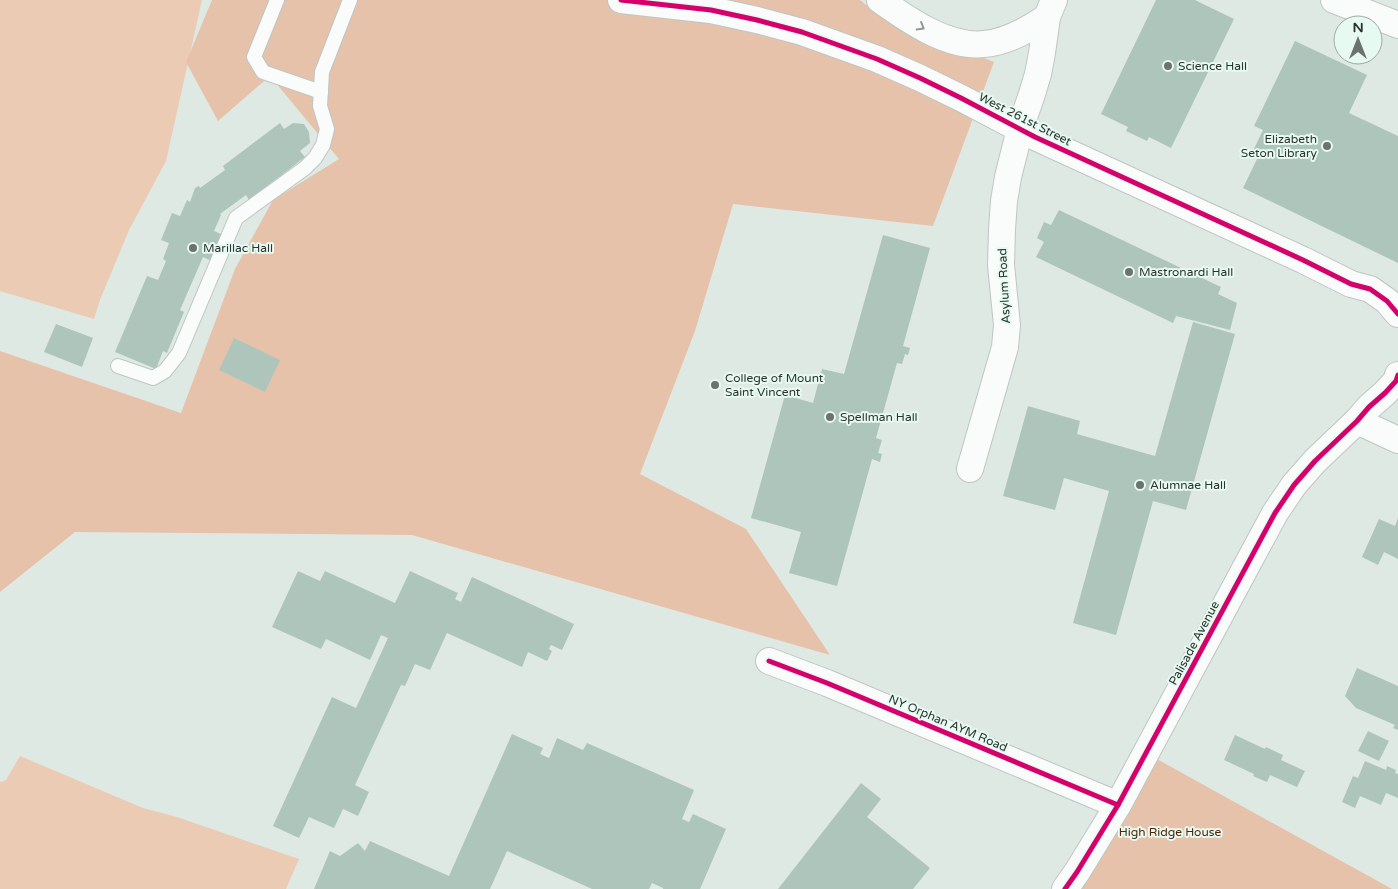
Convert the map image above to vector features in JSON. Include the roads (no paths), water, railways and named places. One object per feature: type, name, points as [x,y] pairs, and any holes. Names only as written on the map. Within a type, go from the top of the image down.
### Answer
[{"type":"street","name":"West 261st Street","points":[[621,0],[711,10],[757,20],[802,32],[877,59],[920,78],[1044,142],[1303,260],[1350,284],[1370,289],[1387,301],[1398,314]]},
{"type":"street","points":[[880,0],[936,35],[969,44],[983,44],[1014,36],[1030,28],[1050,8]]},
{"type":"street","points":[[1334,0],[1398,25]]},
{"type":"street","name":"Asylum Road","points":[[970,469],[1005,347],[1007,325],[1001,265],[1004,201],[1008,176],[1020,129],[1038,74],[1050,8]]},
{"type":"street","points":[[1398,375],[1396,381],[1357,421],[1398,440]]},
{"type":"street","name":"Palisade Avenue","points":[[1065,889],[1118,805],[1275,513],[1299,479],[1315,461],[1357,421]]},
{"type":"street","name":"NY Orphan AYM Road","points":[[769,661],[826,682],[1118,805]]},
{"type":"lane","points":[[277,0],[254,58],[263,72],[321,92]]},
{"type":"lane","points":[[118,366],[153,378],[165,371],[178,353],[236,218],[305,168],[315,158],[323,144],[327,129],[320,106],[322,72],[350,0]]},
{"type":"place","name":"Science Hall","points":[[1168,66]]},
{"type":"place","name":"Elizabeth Seton Library","points":[[1327,146]]},
{"type":"place","name":"Marillac Hall","points":[[193,248]]},
{"type":"place","name":"Mastronardi Hall","points":[[1129,272]]},
{"type":"place","name":"College of Mount Saint Vincent","points":[[715,385]]},
{"type":"place","name":"Spellman Hall","points":[[830,417]]},
{"type":"place","name":"Alumnae Hall","points":[[1140,485]]},
{"type":"park label","name":"High Ridge House","points":[[1170,832]]}]
